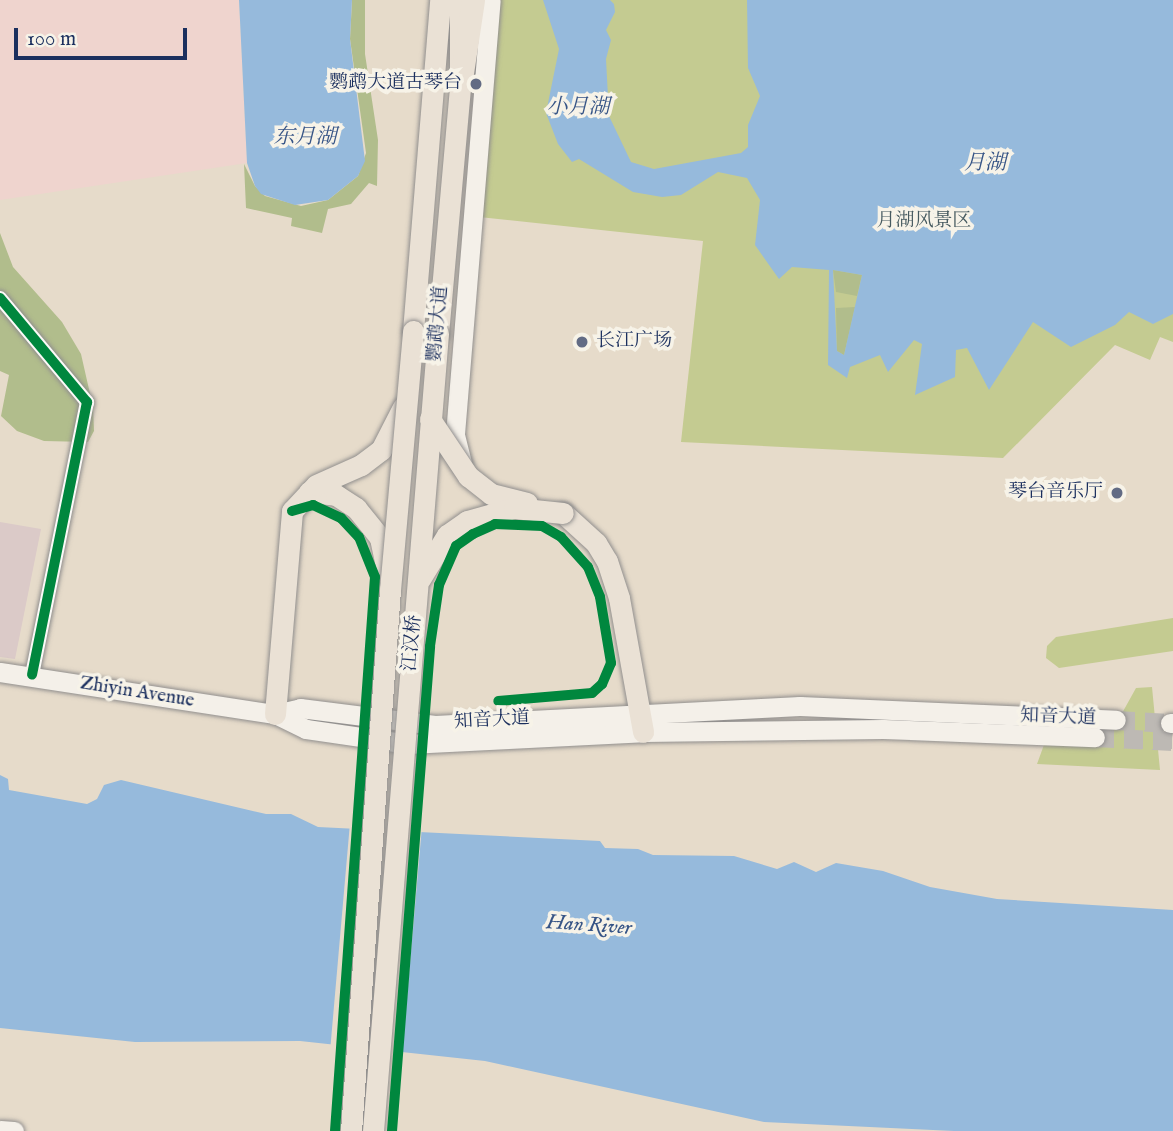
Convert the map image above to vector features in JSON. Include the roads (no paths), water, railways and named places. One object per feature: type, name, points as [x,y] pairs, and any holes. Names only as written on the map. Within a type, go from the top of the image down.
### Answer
[{"type":"highway","points":[[460,86],[473,0]]},
{"type":"main road","name":"鹦鹉大道","points":[[386,645],[440,0]]},
{"type":"main road","name":"鹦鹉大道","points":[[410,648],[460,86],[460,0]]},
{"type":"main road","points":[[468,476],[456,450],[455,434],[491,0]]},
{"type":"main road","points":[[275,713],[292,511],[309,492],[381,450],[395,429],[406,398]]},
{"type":"main road","points":[[430,419],[468,476],[491,494],[563,513],[596,543],[607,561],[619,598],[641,722]]},
{"type":"main road","points":[[309,492],[336,495],[371,525],[385,554],[390,590]]},
{"type":"main road","points":[[415,591],[447,535],[467,522],[514,508],[563,513]]},
{"type":"main road","name":"江汉桥","points":[[351,1131],[386,645]]},
{"type":"main road","name":"江汉桥","points":[[373,1131],[410,648]]},
{"type":"main road","name":"Zhiyin Avenue","points":[[0,672],[275,713]]},
{"type":"main road","name":"知音大道","points":[[275,713],[306,729],[408,744],[800,706],[1116,720]]},
{"type":"main road","name":"知音大道","points":[[641,722],[1095,737]]},
{"type":"main road","points":[[0,1130],[14,1131]]},
{"type":"street","points":[[0,298],[87,402],[32,675]]},
{"type":"water","name":"东月湖","points":[[239,0],[352,0],[350,39],[365,161],[358,176],[328,200],[295,205],[261,194],[255,186],[247,163]]},
{"type":"water","name":"月湖","points":[[543,0],[610,0],[614,4],[615,12],[606,30],[611,40],[606,59],[609,116],[631,162],[654,169],[741,153],[748,147],[748,125],[760,96],[748,68],[747,0],[1173,0],[1173,314],[1153,324],[1129,312],[1115,325],[1071,347],[1033,322],[989,390],[967,348],[956,350],[955,377],[915,395],[922,344],[914,340],[888,372],[880,355],[850,367],[847,378],[828,365],[829,270],[792,267],[779,279],[755,245],[760,200],[747,178],[718,172],[681,195],[662,197],[633,192],[579,159],[572,162],[558,144],[546,113],[559,49]],"holes":[[[833,270],[862,275],[844,355],[837,351]]]},
{"type":"water","name":"Han River","points":[[0,775],[8,779],[9,790],[87,804],[97,799],[104,785],[121,780],[266,814],[291,814],[318,827],[600,841],[605,848],[638,849],[653,855],[734,856],[777,869],[794,862],[816,872],[836,863],[883,871],[930,887],[997,899],[1173,910],[1173,1131],[954,1131],[764,1122],[485,1061],[300,1041],[135,1042],[0,1028]]},
{"type":"tunnel","points":[[1116,720],[1170,723]]},
{"type":"tunnel","points":[[1095,737],[1173,741]]},
{"type":"place","name":"鹦鹉大道古琴台","points":[[476,84]]},
{"type":"place","name":"长江广场","points":[[582,342]]},
{"type":"place","name":"琴台音乐厅","points":[[1117,493]]},
{"type":"water label","name":"小月湖","points":[[578,108]]},
{"type":"park label","name":"月湖风景区","points":[[924,222]]}]
